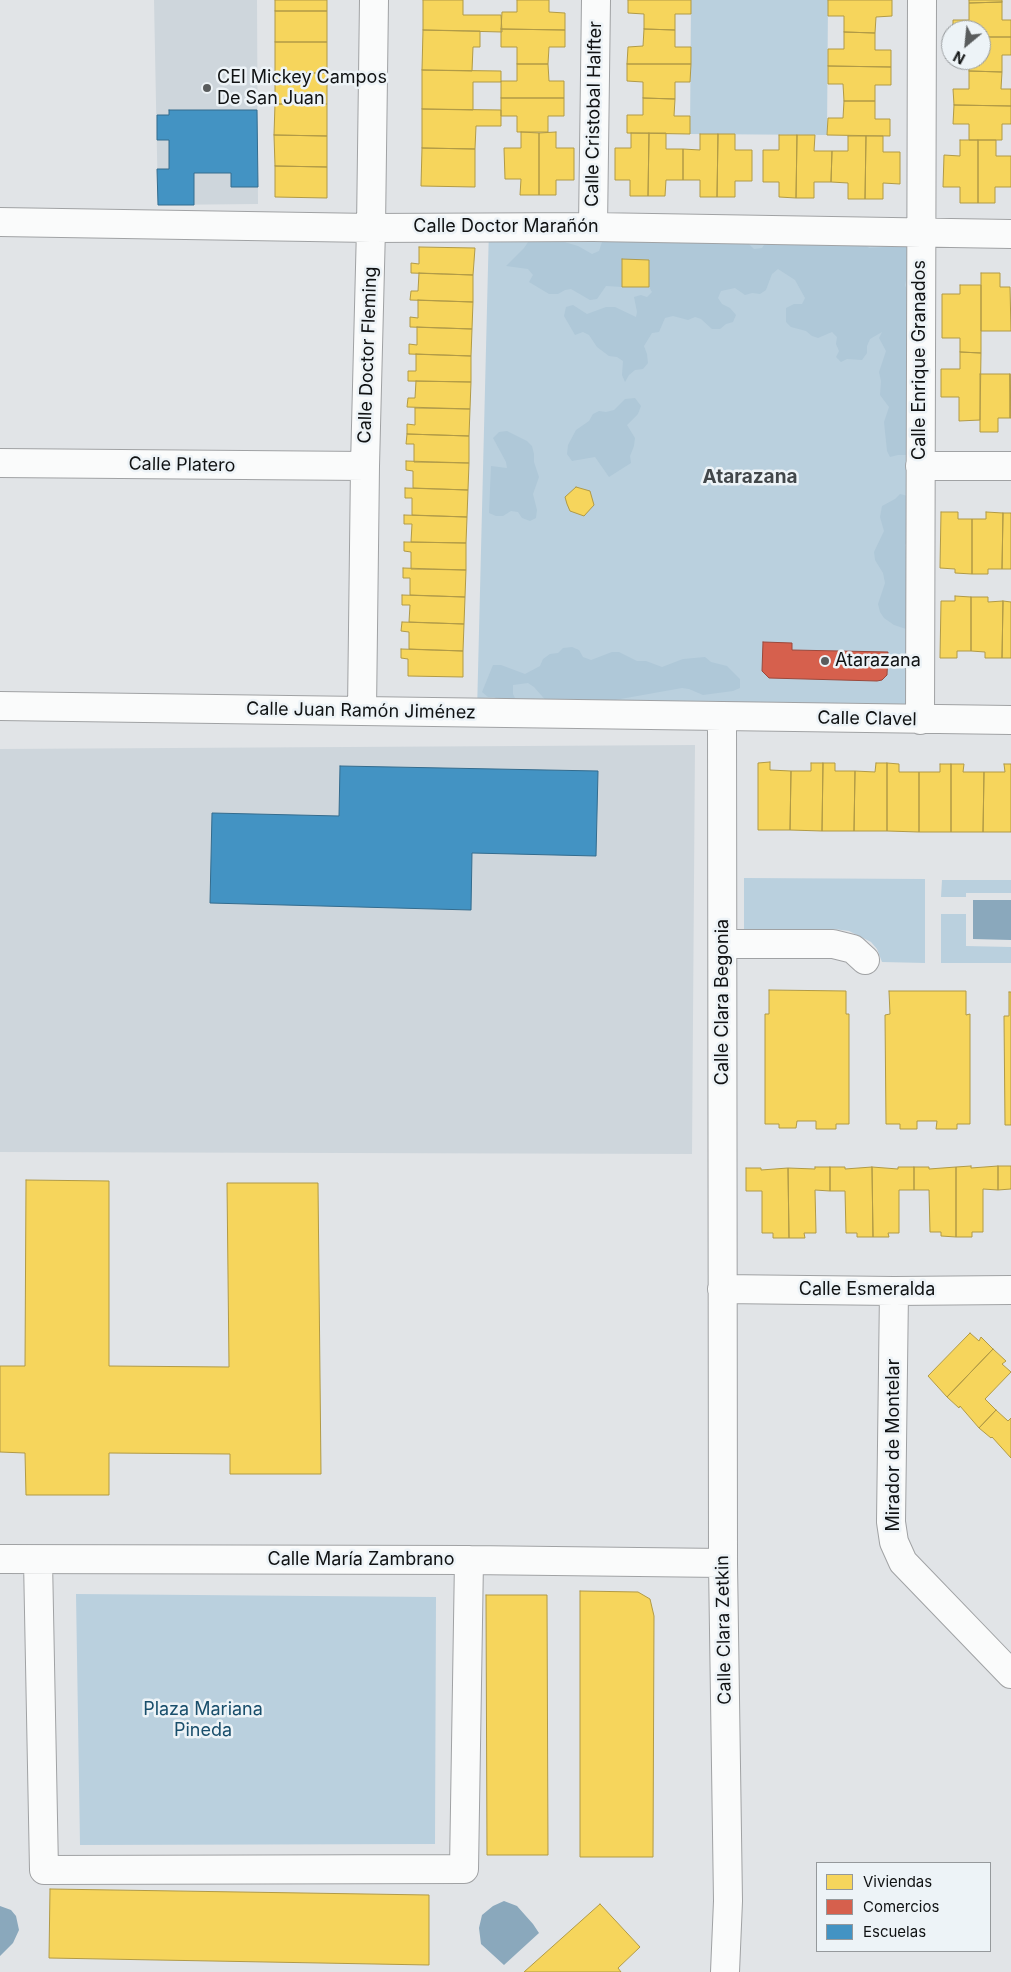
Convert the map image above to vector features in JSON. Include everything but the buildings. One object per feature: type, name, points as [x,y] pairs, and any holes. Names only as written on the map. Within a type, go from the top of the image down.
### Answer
[{"type":"street","name":"Calle Doctor Fleming","points":[[362,710],[365,466],[372,228],[374,0]]},
{"type":"street","name":"Calle Cristobal Halfter","points":[[593,227],[596,0]]},
{"type":"street","name":"Calle Enrique Granados","points":[[920,720],[922,0]]},
{"type":"street","name":"Calle Doctor Marañón","points":[[0,222],[372,228],[593,227],[1011,234]]},
{"type":"street","name":"Calle Platero","points":[[0,463],[365,466]]},
{"type":"street","points":[[920,466],[1011,466]]},
{"type":"street","name":"Calle Juan Ramón Jiménez","points":[[0,706],[722,716]]},
{"type":"street","name":"Calle Clavel","points":[[722,716],[1011,720]]},
{"type":"street","name":"Calle Clara Begonia","points":[[722,716],[722,1289]]},
{"type":"street","points":[[723,944],[833,944],[853,949],[865,960]]},
{"type":"street","name":"Calle Esmeralda","points":[[722,1289],[1008,1294]]},
{"type":"street","name":"Calle Clara Zetkin","points":[[722,1289],[723,1563],[728,1901],[724,1972]]},
{"type":"street","name":"Mirador de Montelar","points":[[894,1291],[891,1522],[894,1542],[903,1562],[1011,1674]]},
{"type":"street","name":"Calle María Zambrano","points":[[0,1560],[469,1560],[723,1563]]},
{"type":"street","points":[[38,1560],[44,1870],[464,1869],[469,1560]]},
{"type":"shaded area","name":"CEI Mickey Campos De San Juan","points":[[154,0],[257,0],[258,204],[158,205]]},
{"type":"shaded area","points":[[775,229],[858,237],[869,248],[885,247],[898,240],[913,248],[905,285],[908,293],[906,300],[913,302],[913,376],[906,397],[916,418],[914,455],[890,457],[887,451],[884,422],[889,407],[880,395],[881,381],[879,372],[886,351],[879,338],[882,332],[870,339],[867,353],[862,360],[847,359],[841,362],[836,357],[839,351],[836,344],[837,337],[832,332],[818,338],[806,331],[791,327],[786,322],[786,308],[794,304],[802,304],[805,298],[795,280],[778,269],[772,274],[766,290],[760,294],[752,293],[745,295],[735,288],[721,291],[718,298],[722,304],[730,308],[736,315],[733,322],[726,324],[720,329],[712,329],[701,319],[695,317],[688,320],[673,316],[665,318],[659,332],[652,333],[644,346],[648,363],[643,369],[635,370],[625,382],[622,375],[623,361],[617,357],[609,356],[597,347],[589,335],[583,332],[575,335],[564,316],[566,307],[573,305],[587,314],[606,307],[615,307],[636,317],[634,297],[641,295],[647,297],[652,292],[649,287],[649,260],[622,259],[622,287],[606,286],[597,299],[590,300],[571,289],[558,294],[549,294],[529,282],[533,275],[528,269],[506,266],[524,248],[533,235],[556,236],[561,241],[578,246],[592,254],[599,251],[604,236],[650,232],[663,243],[738,234],[754,249],[762,248]]},
{"type":"shaded area","points":[[635,398],[641,406],[638,414],[627,425],[635,438],[630,456],[631,463],[609,477],[595,457],[572,461],[567,454],[568,445],[576,430],[589,421],[593,414],[599,411],[614,410],[625,399]]},
{"type":"shaded area","points":[[507,431],[527,441],[532,446],[534,462],[539,477],[533,494],[537,510],[536,518],[530,521],[522,518],[518,512],[511,511],[503,516],[489,513],[491,466],[507,468],[506,462],[493,438],[499,432]]},
{"type":"shaded area","points":[[900,494],[908,496],[916,533],[905,545],[910,560],[909,630],[894,625],[884,618],[880,612],[878,604],[885,583],[883,573],[875,560],[874,552],[884,531],[880,517],[882,506]]},
{"type":"shaded area","points":[[572,647],[579,650],[583,657],[591,660],[612,652],[619,652],[637,661],[646,661],[662,667],[683,659],[705,657],[711,662],[727,666],[740,679],[740,688],[733,691],[703,695],[682,688],[615,700],[608,704],[594,700],[549,704],[528,683],[513,685],[513,694],[516,700],[508,703],[494,697],[488,697],[482,692],[493,665],[501,665],[525,674],[540,666],[543,659],[550,654],[558,653],[563,648]]},
{"type":"shaded area","points":[[695,745],[692,1154],[0,1152],[0,749]]},
{"type":"shaded area","points":[[973,900],[1011,900],[1011,940],[973,939]]},
{"type":"shaded area","points":[[504,1901],[517,1906],[539,1933],[504,1965],[481,1944],[479,1928],[482,1915],[493,1906]]},
{"type":"shaded area","points":[[0,1906],[11,1910],[16,1916],[19,1930],[13,1943],[0,1956]]},
{"type":"green space","points":[[691,0],[828,0],[827,135],[690,134]]},
{"type":"green space","points":[[489,227],[920,232],[920,720],[477,712]]},
{"type":"green space","points":[[744,878],[925,879],[925,963],[882,962],[877,949],[871,942],[849,931],[834,929],[744,929]]},
{"type":"green space","points":[[942,880],[1011,880],[1011,893],[966,893],[966,897],[941,897]]},
{"type":"green space","points":[[941,914],[966,914],[966,946],[1011,947],[1011,963],[941,963]]},
{"type":"green space","name":"Plaza Mariana Pineda","points":[[76,1594],[436,1597],[435,1844],[80,1845]]},
{"type":"place","name":"CEI Mickey Campos De San Juan","points":[[207,88]]},
{"type":"place","name":"Atarazana","points":[[825,661]]},
{"type":"district","name":"Atarazana","points":[[750,477]]}]
